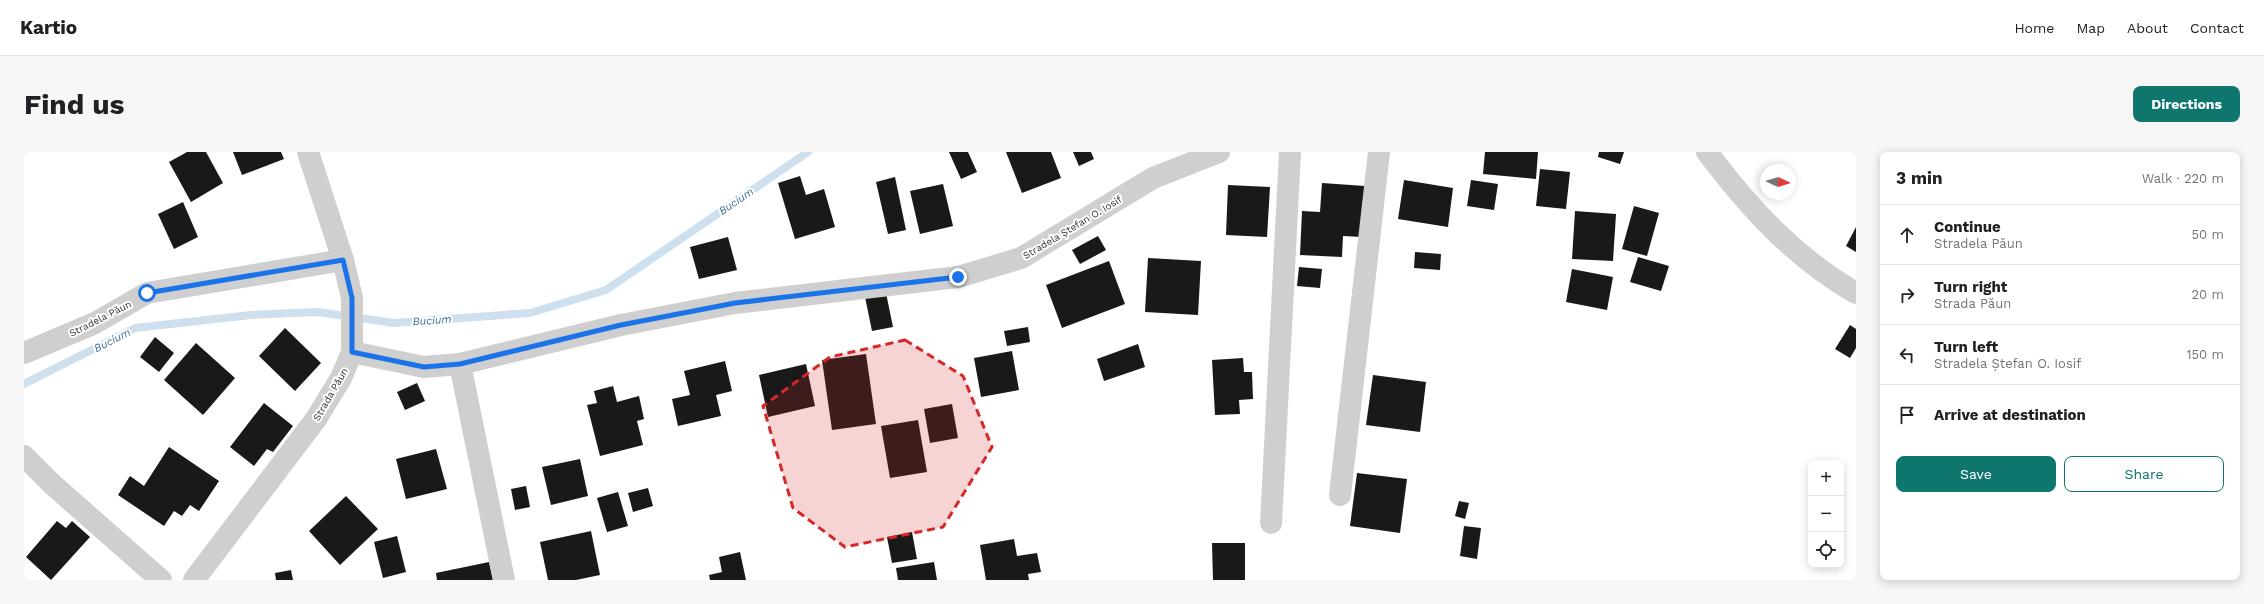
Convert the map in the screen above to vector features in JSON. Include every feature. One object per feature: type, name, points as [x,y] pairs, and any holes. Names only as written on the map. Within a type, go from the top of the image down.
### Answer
[{"type":"street","name":"Strada Păun","points":[[194,580],[316,419],[341,378],[353,344],[352,298],[343,260],[308,152]]},
{"type":"street","name":"Stradela Ștefan O. Iosif","points":[[353,344],[424,367],[460,364],[621,325],[735,303],[958,277],[1021,258],[1153,178],[1219,152]]},
{"type":"street","points":[[1270,523],[1290,152]]},
{"type":"street","points":[[1340,495],[1379,152]]},
{"type":"street","points":[[1707,152],[1740,196],[1779,236],[1831,278],[1856,293]]},
{"type":"street","name":"Stradela Păun","points":[[24,353],[95,323],[147,293],[343,260]]},
{"type":"street","points":[[460,364],[504,580]]},
{"type":"street","points":[[24,456],[52,484],[161,580]]},
{"type":"highlighted area","points":[[905,340],[963,376],[992,447],[943,527],[845,547],[793,508],[763,406],[830,357]]},
{"type":"building","points":[[187,152],[206,152],[223,183],[191,202],[169,162]]},
{"type":"building","points":[[233,152],[281,152],[284,159],[242,175]]},
{"type":"building","points":[[949,152],[968,152],[977,172],[961,179]]},
{"type":"building","points":[[1006,152],[1051,152],[1061,178],[1022,193]]},
{"type":"building","points":[[1073,152],[1091,152],[1094,159],[1079,166]]},
{"type":"building","points":[[1485,152],[1538,152],[1536,179],[1483,174]]},
{"type":"building","points":[[1599,152],[1624,152],[1620,164],[1598,157]]},
{"type":"building","points":[[1540,169],[1570,172],[1566,209],[1536,206]]},
{"type":"building","points":[[800,176],[806,195],[824,189],[835,227],[795,239],[778,183]]},
{"type":"building","points":[[895,177],[906,230],[888,234],[876,182]]},
{"type":"building","points":[[1404,180],[1453,188],[1448,227],[1398,219]]},
{"type":"building","points":[[1471,180],[1498,184],[1494,210],[1467,206]]},
{"type":"building","points":[[1322,183],[1365,186],[1362,237],[1343,236],[1342,257],[1300,255],[1302,211],[1320,212]]},
{"type":"building","points":[[943,184],[953,226],[920,234],[910,191]]},
{"type":"building","points":[[1228,185],[1270,187],[1267,237],[1226,235]]},
{"type":"building","points":[[183,202],[198,237],[174,249],[158,214]]},
{"type":"building","points":[[1634,206],[1659,213],[1647,256],[1622,249]]},
{"type":"building","points":[[1575,211],[1616,214],[1613,261],[1572,259]]},
{"type":"building","points":[[1856,227],[1856,252],[1846,246]]},
{"type":"building","points":[[1098,236],[1106,250],[1080,264],[1072,250]]},
{"type":"building","points":[[728,237],[737,270],[699,279],[690,247]]},
{"type":"building","points":[[1415,252],[1441,254],[1440,270],[1414,268]]},
{"type":"building","points":[[1638,257],[1669,266],[1661,291],[1630,282]]},
{"type":"building","points":[[1148,258],[1201,261],[1198,315],[1145,312]]},
{"type":"building","points":[[1109,261],[1125,304],[1062,328],[1046,285]]},
{"type":"building","points":[[1299,267],[1322,269],[1320,288],[1297,286]]},
{"type":"building","points":[[1572,269],[1613,277],[1607,310],[1566,302]]},
{"type":"building","points":[[886,293],[893,327],[872,331],[865,297]]},
{"type":"building","points":[[1850,325],[1856,329],[1856,348],[1850,358],[1835,349]]},
{"type":"building","points":[[1028,327],[1030,342],[1007,346],[1004,331]]},
{"type":"building","points":[[285,328],[321,363],[295,391],[259,356]]},
{"type":"building","points":[[155,337],[174,353],[159,372],[140,357]]},
{"type":"building","points":[[196,343],[235,378],[203,415],[164,380]]},
{"type":"building","points":[[1138,344],[1145,367],[1104,381],[1097,359]]},
{"type":"building","points":[[1012,351],[1019,390],[981,397],[974,358]]},
{"type":"building","points":[[866,354],[876,424],[832,430],[822,360]]},
{"type":"building","points":[[1243,358],[1244,372],[1252,372],[1253,399],[1239,400],[1240,414],[1215,415],[1212,360]]},
{"type":"building","points":[[725,361],[732,391],[716,395],[721,416],[678,426],[672,399],[690,395],[684,371]]},
{"type":"building","points":[[806,364],[815,406],[768,417],[759,375]]},
{"type":"building","points":[[1373,375],[1426,382],[1420,432],[1366,425]]},
{"type":"building","points":[[417,383],[425,401],[405,410],[397,392]]},
{"type":"building","points":[[613,386],[617,402],[639,396],[644,419],[637,421],[643,445],[600,456],[587,405],[597,403],[594,391]]},
{"type":"building","points":[[264,403],[293,426],[273,452],[267,449],[254,466],[230,447]]},
{"type":"building","points":[[952,404],[958,438],[930,443],[924,409]]},
{"type":"building","points":[[918,420],[927,472],[890,478],[881,426]]},
{"type":"building","points":[[169,447],[219,481],[199,511],[190,505],[182,516],[174,511],[164,526],[118,495],[130,476],[144,486]]},
{"type":"building","points":[[436,449],[447,489],[406,499],[396,459]]},
{"type":"building","points":[[580,459],[588,496],[551,505],[542,467]]},
{"type":"building","points":[[1357,473],[1407,479],[1400,533],[1350,526]]},
{"type":"building","points":[[526,486],[530,507],[515,510],[511,489]]},
{"type":"building","points":[[648,488],[653,506],[633,512],[628,493]]},
{"type":"building","points":[[618,492],[628,526],[607,532],[597,498]]},
{"type":"building","points":[[346,496],[378,529],[340,565],[309,531]]},
{"type":"building","points":[[1459,501],[1469,503],[1465,519],[1455,516]]},
{"type":"building","points":[[57,521],[66,528],[72,521],[90,537],[51,580],[26,557]]},
{"type":"building","points":[[1464,526],[1481,528],[1477,559],[1460,556]]},
{"type":"building","points":[[591,531],[600,575],[576,580],[548,580],[540,542]]},
{"type":"building","points":[[912,532],[917,559],[892,563],[887,537]]},
{"type":"building","points":[[397,536],[406,572],[383,578],[374,542]]},
{"type":"building","points":[[1014,539],[1017,556],[1037,553],[1041,572],[1028,574],[1029,580],[986,580],[980,545]]},
{"type":"building","points":[[1212,543],[1245,543],[1245,580],[1213,580]]},
{"type":"building","points":[[740,552],[746,580],[710,580],[709,575],[722,572],[719,557]]},
{"type":"building","points":[[489,562],[493,580],[437,580],[436,573]]},
{"type":"building","points":[[934,562],[937,580],[898,580],[896,568]]},
{"type":"building","points":[[291,570],[293,580],[276,580],[275,573]]},
{"type":"waterway","name":"Bucium","points":[[24,384],[135,328],[251,315],[318,312],[394,323],[530,313],[606,290],[808,152]]},
{"type":"route","points":[[147,293],[343,260],[352,298],[354,336],[352,352],[424,367],[460,364],[621,325],[735,303],[958,277]]}]
